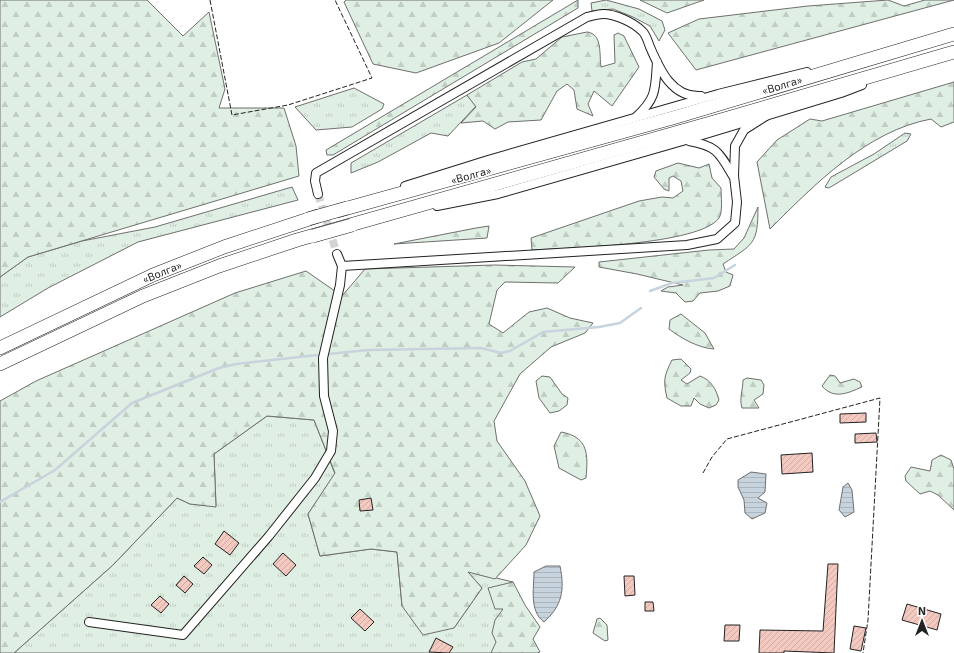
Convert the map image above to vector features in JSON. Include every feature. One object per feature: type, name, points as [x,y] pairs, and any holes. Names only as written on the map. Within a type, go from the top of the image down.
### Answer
[{"type":"highway","name":"«Волга»","points":[[0,348],[153,275],[224,247],[347,208],[676,117],[861,60],[954,34]]},
{"type":"highway","name":"«Волга»","points":[[0,364],[143,296],[219,266],[297,240],[402,212],[954,52]]},
{"type":"street","points":[[318,194],[315,181],[316,173],[587,17],[603,14],[626,20],[643,31],[666,78],[679,92],[691,97],[718,94]]},
{"type":"street","points":[[313,218],[360,199],[488,160],[777,78],[861,60]]},
{"type":"street","points":[[633,119],[653,98],[657,62]]},
{"type":"street","points":[[402,212],[469,201],[498,194],[686,140],[841,93],[915,63]]},
{"type":"street","points":[[342,266],[687,245],[717,239],[735,223],[737,202],[734,176],[735,146],[744,130],[766,116]]},
{"type":"street","points":[[686,140],[704,144],[719,152],[734,176]]},
{"type":"street","points":[[90,622],[183,635],[269,536],[315,478],[331,451],[333,431],[324,396],[324,358],[340,285],[342,266],[337,254]]},
{"type":"green space","points":[[0,0],[147,0],[183,36],[209,12],[225,89],[219,108],[284,108],[296,146],[299,176],[28,257],[0,277]]},
{"type":"green space","points":[[346,0],[553,0],[499,43],[416,73],[373,64],[344,2]]},
{"type":"green space","points":[[578,0],[578,8],[333,155],[327,155],[326,150]]},
{"type":"green space","points":[[606,0],[639,9],[662,21],[665,30],[659,41],[650,26],[633,17],[613,9],[592,11],[591,3]]},
{"type":"green space","points":[[640,0],[704,0],[667,13]]},
{"type":"green space","points":[[888,0],[904,6],[925,0],[954,0],[696,70],[668,33],[699,19],[808,6]]},
{"type":"green space","points":[[587,32],[596,37],[598,41],[601,67],[615,63],[614,35],[618,33],[624,36],[639,67],[612,106],[594,91],[588,104],[593,116],[577,109],[574,90],[567,84],[557,91],[541,120],[508,122],[495,129],[483,121],[461,123],[476,107],[467,95],[522,62],[536,59],[562,37]]},
{"type":"green space","points":[[954,82],[954,122],[941,127],[931,119],[908,125],[885,135],[864,147],[824,178],[770,229],[757,162],[777,140],[810,119],[822,121]]},
{"type":"green space","points":[[354,88],[384,104],[382,109],[352,127],[316,130],[295,107]]},
{"type":"green space","points":[[467,95],[476,106],[448,136],[431,133],[378,162],[351,173],[351,163]]},
{"type":"green space","points":[[905,133],[911,134],[907,141],[829,188],[825,187],[831,177],[874,154]]},
{"type":"green space","points":[[678,163],[699,168],[709,164],[712,178],[721,188],[721,208],[719,218],[707,227],[687,234],[632,243],[532,250],[531,238],[639,201],[662,197],[673,198],[683,191],[681,181],[673,176],[669,178],[669,191],[664,189],[654,177],[656,171]]},
{"type":"green space","points":[[292,187],[298,200],[138,242],[48,288],[0,317],[0,277],[28,257],[82,241],[155,227]]},
{"type":"green space","points":[[758,207],[757,229],[752,242],[741,252],[723,264],[726,272],[733,275],[730,286],[718,291],[700,293],[693,301],[685,302],[676,293],[661,291],[668,287],[683,285],[599,267],[599,262],[709,250],[734,249],[744,238]]},
{"type":"green space","points":[[489,226],[487,238],[394,244],[476,228]]},
{"type":"green space","points":[[494,265],[575,267],[558,283],[505,282],[497,290],[489,324],[503,333],[529,312],[547,308],[570,318],[593,323],[585,333],[551,347],[520,374],[494,421],[497,441],[525,481],[540,516],[526,545],[495,579],[468,572],[482,588],[454,628],[423,635],[402,606],[397,552],[371,549],[320,556],[308,514],[335,473],[314,420],[267,416],[214,454],[216,507],[190,504],[177,498],[113,565],[14,653],[0,653],[0,401],[36,381],[235,293],[306,271],[342,296],[365,269]]},
{"type":"green space","points":[[681,314],[705,333],[714,349],[702,347],[690,342],[669,329],[670,320]]},
{"type":"green space","points":[[681,359],[691,369],[690,373],[681,380],[687,384],[700,376],[707,380],[715,389],[718,396],[719,400],[716,405],[709,408],[700,404],[694,398],[691,406],[681,406],[667,398],[665,378],[667,370],[672,360]]},
{"type":"green space","points":[[830,375],[835,376],[840,383],[854,379],[860,382],[862,387],[841,394],[831,393],[822,386]]},
{"type":"green space","points":[[542,376],[550,377],[562,394],[568,398],[567,405],[559,411],[550,413],[539,398],[536,381]]},
{"type":"green space","points":[[747,378],[761,380],[764,385],[763,394],[754,400],[759,408],[742,408],[741,397],[743,380]]},
{"type":"green space","points":[[267,416],[314,420],[335,474],[308,514],[320,556],[371,549],[397,552],[402,606],[454,628],[482,588],[467,571],[513,582],[513,653],[14,653],[113,565],[177,498],[190,504],[216,506],[214,454]]},
{"type":"green space","points":[[561,432],[570,434],[577,438],[585,448],[587,462],[586,478],[581,480],[559,468],[554,446]]},
{"type":"green space","points":[[941,455],[951,460],[954,469],[954,510],[938,495],[930,491],[920,494],[906,481],[905,476],[911,467],[930,471],[932,460]]},
{"type":"green space","points":[[513,582],[525,605],[540,627],[533,639],[540,652],[491,653],[496,642],[492,633],[495,620],[503,609],[495,609],[488,588]]},
{"type":"green space","points":[[600,618],[607,625],[608,640],[605,641],[593,633],[597,619]]},
{"type":"shaded area","points":[[751,472],[766,474],[765,492],[758,498],[767,503],[765,513],[752,519],[745,513],[744,500],[738,487],[738,480]]},
{"type":"shaded area","points":[[848,483],[852,490],[854,512],[845,517],[839,510],[843,487]]},
{"type":"shaded area","points":[[546,566],[560,566],[562,590],[561,597],[555,610],[544,622],[539,617],[534,606],[533,585],[534,572]]},
{"type":"building","points":[[866,413],[866,422],[840,423],[840,414]]},
{"type":"building","points":[[876,433],[877,442],[855,443],[855,434]]},
{"type":"building","points":[[812,453],[813,472],[782,474],[781,455]]},
{"type":"building","points":[[371,498],[373,510],[360,511],[359,500]]},
{"type":"building","points":[[224,531],[239,543],[230,555],[215,544]]},
{"type":"building","points":[[283,553],[296,565],[286,576],[273,564]]},
{"type":"building","points":[[203,557],[212,565],[204,574],[194,566]]},
{"type":"building","points":[[828,564],[838,564],[834,653],[784,651],[784,653],[759,653],[760,630],[823,631]]},
{"type":"building","points":[[184,576],[193,584],[185,593],[176,585]]},
{"type":"building","points":[[624,576],[634,576],[635,595],[625,596]]},
{"type":"building","points":[[160,596],[169,604],[161,613],[151,605]]},
{"type":"building","points":[[645,602],[653,602],[654,611],[645,611]]},
{"type":"building","points":[[907,604],[941,614],[937,630],[902,620]]},
{"type":"building","points":[[360,609],[374,622],[365,631],[351,618]]},
{"type":"building","points":[[725,625],[740,625],[739,641],[724,641]]},
{"type":"building","points":[[854,626],[866,628],[861,651],[850,649]]},
{"type":"building","points":[[436,638],[453,647],[449,653],[429,652]]},
{"type":"waterway","points":[[650,291],[672,283],[714,278],[735,265]]},
{"type":"waterway","points":[[328,354],[368,350],[481,348],[501,353],[510,351],[543,332],[599,327],[620,323],[641,308]]},
{"type":"waterway","points":[[0,502],[55,470],[132,403],[219,368],[236,364],[317,355]]},
{"type":"tunnel","points":[[318,194],[337,254]]},
{"type":"fence","points":[[210,0],[232,115],[288,105],[372,78],[335,0]]},
{"type":"fence","points":[[703,473],[712,457],[727,439],[880,398],[868,620],[863,653]]}]
